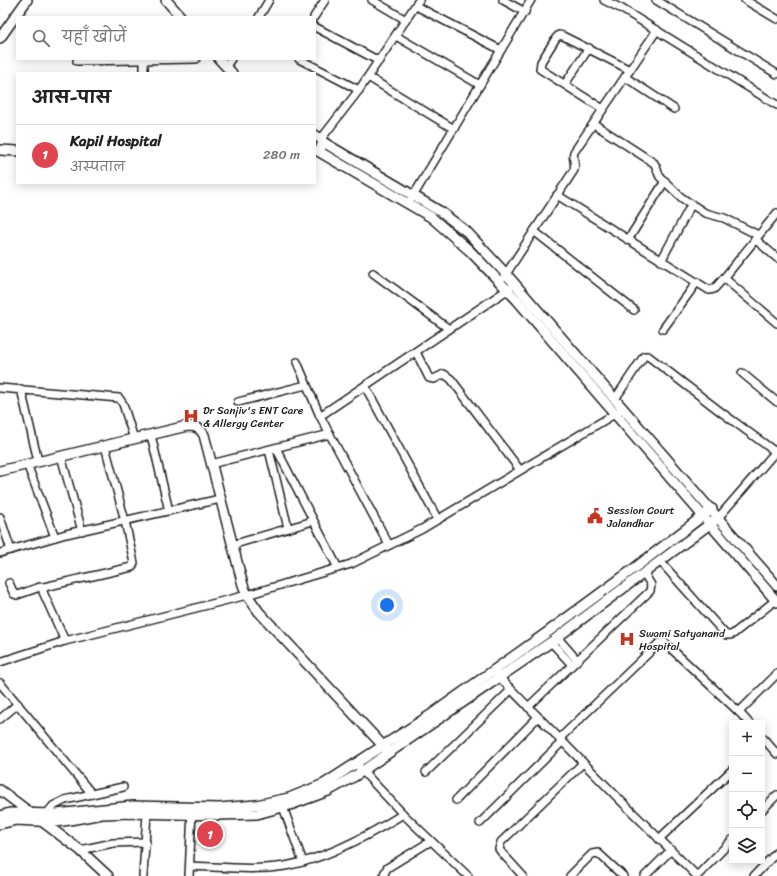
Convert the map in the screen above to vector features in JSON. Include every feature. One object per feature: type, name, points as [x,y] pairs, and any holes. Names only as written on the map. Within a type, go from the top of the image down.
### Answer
[{"type":"street","points":[[0,38],[27,0]]},
{"type":"street","points":[[166,0],[180,16]]},
{"type":"street","points":[[315,16],[325,0]]},
{"type":"street","points":[[372,0],[406,20]]},
{"type":"street","points":[[503,0],[525,12]]},
{"type":"street","points":[[411,199],[531,0]]},
{"type":"street","points":[[604,0],[657,30],[777,105]]},
{"type":"street","points":[[656,0],[777,74]]},
{"type":"street","points":[[745,0],[755,2],[777,19]]},
{"type":"street","points":[[259,16],[266,1]]},
{"type":"street","points":[[501,50],[418,3],[359,90],[320,138],[321,148],[317,151],[411,199],[441,212],[467,232],[506,274],[511,287],[615,414],[776,600],[733,634],[726,635],[660,561]]},
{"type":"street","points":[[316,28],[378,61]]},
{"type":"street","points":[[499,282],[506,274],[575,168],[573,156],[574,152],[657,30]]},
{"type":"street","points":[[603,110],[542,70],[540,67],[541,62],[556,38],[559,35],[563,36],[630,70]]},
{"type":"street","points":[[396,36],[480,86]]},
{"type":"street","points":[[565,84],[589,48]]},
{"type":"street","points":[[78,60],[144,60],[144,72]]},
{"type":"street","points":[[221,60],[230,66]]},
{"type":"street","points":[[301,60],[359,90]]},
{"type":"street","points":[[368,77],[454,128]]},
{"type":"street","points":[[625,77],[674,109]]},
{"type":"street","points":[[594,124],[654,163],[656,165],[657,172],[691,205],[705,213],[724,218],[757,238],[777,258]]},
{"type":"street","points":[[320,138],[411,199],[470,251],[499,282],[511,287],[624,408],[777,586]]},
{"type":"street","points":[[0,150],[16,151]]},
{"type":"street","points":[[628,240],[665,181]]},
{"type":"street","points":[[557,195],[707,289],[711,290],[724,278],[777,213]]},
{"type":"street","points":[[661,260],[691,205]]},
{"type":"street","points":[[534,231],[634,310]]},
{"type":"street","points":[[374,273],[449,329]]},
{"type":"street","points":[[724,278],[777,323]]},
{"type":"street","points":[[664,329],[697,282]]},
{"type":"street","points":[[320,416],[511,287]]},
{"type":"street","points":[[416,352],[429,378],[434,379],[444,374],[451,379],[520,470]]},
{"type":"street","points":[[387,749],[432,714],[492,671],[614,589],[644,573],[718,518],[776,452],[648,356],[644,356],[615,399]]},
{"type":"street","points":[[297,362],[320,416],[388,545]]},
{"type":"street","points":[[742,373],[777,402]]},
{"type":"street","points":[[238,402],[306,385]]},
{"type":"street","points":[[365,386],[438,520]]},
{"type":"street","points":[[0,388],[119,398],[123,404],[134,439]]},
{"type":"street","points":[[21,389],[38,461]]},
{"type":"street","points":[[0,662],[65,641],[247,594],[351,564],[438,520],[624,408]]},
{"type":"street","points":[[0,471],[188,426],[199,428],[204,435],[232,545],[247,594],[259,612],[387,749]]},
{"type":"street","points":[[211,464],[330,434]]},
{"type":"street","points":[[151,435],[169,511]]},
{"type":"street","points":[[9,583],[13,593],[20,595],[40,587],[132,567],[134,565],[125,521],[105,446]]},
{"type":"street","points":[[272,449],[338,568]]},
{"type":"street","points":[[272,449],[288,528]]},
{"type":"street","points":[[61,456],[82,531]]},
{"type":"street","points":[[26,464],[55,537]]},
{"type":"street","points":[[0,553],[55,537],[220,499]]},
{"type":"street","points":[[0,824],[56,814],[133,806],[192,811],[217,815],[256,814],[283,807],[328,791],[387,749],[499,678],[554,640],[712,509]]},
{"type":"street","points":[[0,517],[12,550]]},
{"type":"street","points":[[232,545],[313,521]]},
{"type":"street","points":[[528,707],[650,591],[651,585],[644,573]]},
{"type":"street","points":[[44,587],[43,592],[65,641]]},
{"type":"street","points":[[554,640],[574,663]]},
{"type":"street","points":[[480,823],[561,740],[661,642],[666,643],[746,720]]},
{"type":"street","points":[[492,671],[697,876],[729,843]]},
{"type":"street","points":[[739,712],[777,674]]},
{"type":"street","points":[[0,683],[92,794]]},
{"type":"street","points":[[426,772],[511,690]]},
{"type":"street","points":[[0,719],[18,704]]},
{"type":"street","points":[[456,800],[538,717]]},
{"type":"street","points":[[765,741],[777,754]]},
{"type":"street","points":[[522,876],[499,849],[501,842],[583,763]]},
{"type":"street","points":[[0,816],[10,813],[32,814],[70,820],[102,814],[192,811],[256,805],[289,798],[359,768]]},
{"type":"street","points":[[359,768],[402,814],[468,876]]},
{"type":"street","points":[[659,839],[729,773]]},
{"type":"street","points":[[44,817],[58,803],[65,800],[123,787]]},
{"type":"street","points":[[0,790],[32,814]]},
{"type":"street","points":[[765,807],[777,795]]},
{"type":"street","points":[[283,807],[303,862]]},
{"type":"street","points":[[189,876],[192,811]]},
{"type":"street","points":[[143,876],[148,813]]},
{"type":"street","points":[[190,866],[242,869],[284,866],[303,862],[323,855],[363,837],[402,814]]},
{"type":"street","points":[[44,817],[108,876]]},
{"type":"street","points":[[384,876],[387,868],[431,841]]},
{"type":"street","points":[[80,850],[113,843],[146,842]]},
{"type":"street","points":[[645,876],[670,850]]},
{"type":"street","points":[[570,876],[592,854],[598,852],[623,876]]},
{"type":"street","points":[[754,876],[777,852]]},
{"type":"place","name":"Dr Sanjiv's ENT Care & Allergy Center","points":[[191,416]]},
{"type":"place","name":"Session Court Jalandhar","points":[[595,516]]},
{"type":"place","name":"Swami Satyanand Hospital","points":[[627,639]]},
{"type":"place","name":"Kapil Hospital","points":[[210,834]]}]
